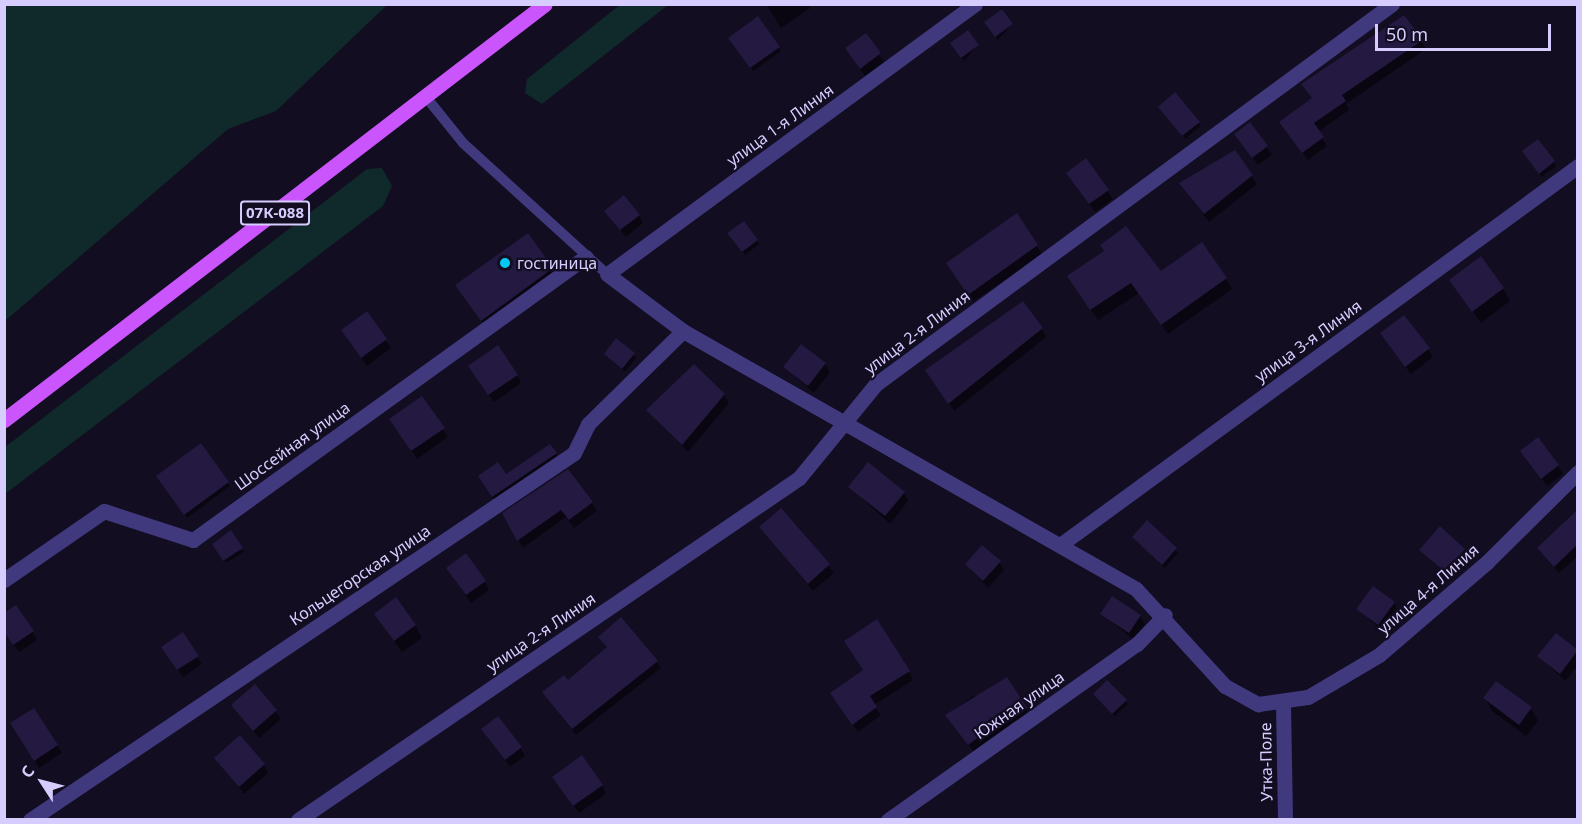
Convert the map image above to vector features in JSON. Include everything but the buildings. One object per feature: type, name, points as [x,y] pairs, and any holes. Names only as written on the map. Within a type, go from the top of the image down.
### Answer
[{"type":"main road","name":"07К-088","points":[[4,420],[545,4]]},
{"type":"street","name":"улица 1-я Линия","points":[[607,274],[975,4]]},
{"type":"street","name":"улица 2-я Линия","points":[[298,819],[799,478],[844,426],[876,384],[1392,4]]},
{"type":"street","name":"улица 3-я Линия","points":[[1060,545],[1578,166]]},
{"type":"street","name":"Шоссейная улица","points":[[4,580],[104,511],[193,540],[586,257]]},
{"type":"street","points":[[607,274],[683,332],[844,426],[1136,589],[1165,615],[1225,686],[1258,704],[1283,704]]},
{"type":"street","name":"Кольцегорская улица","points":[[30,819],[574,453],[588,424],[683,332]]},
{"type":"street","name":"улица 4-я Линия","points":[[1283,704],[1308,697],[1379,656],[1578,472]]},
{"type":"street","name":"Южная улица","points":[[888,819],[1137,644],[1165,615]]},
{"type":"street","name":"Утка-Поле","points":[[1283,704],[1285,819]]},
{"type":"lane","points":[[426,97],[463,143],[607,274]]},
{"type":"green space","points":[[5,4],[387,5],[276,111],[228,129],[5,321]]},
{"type":"green space","points":[[621,4],[668,5],[542,104],[525,93],[527,79]]},
{"type":"green space","points":[[382,168],[392,186],[383,206],[5,494],[5,447],[367,169]]},
{"type":"place","name":"гостиница","points":[[505,263]]}]
